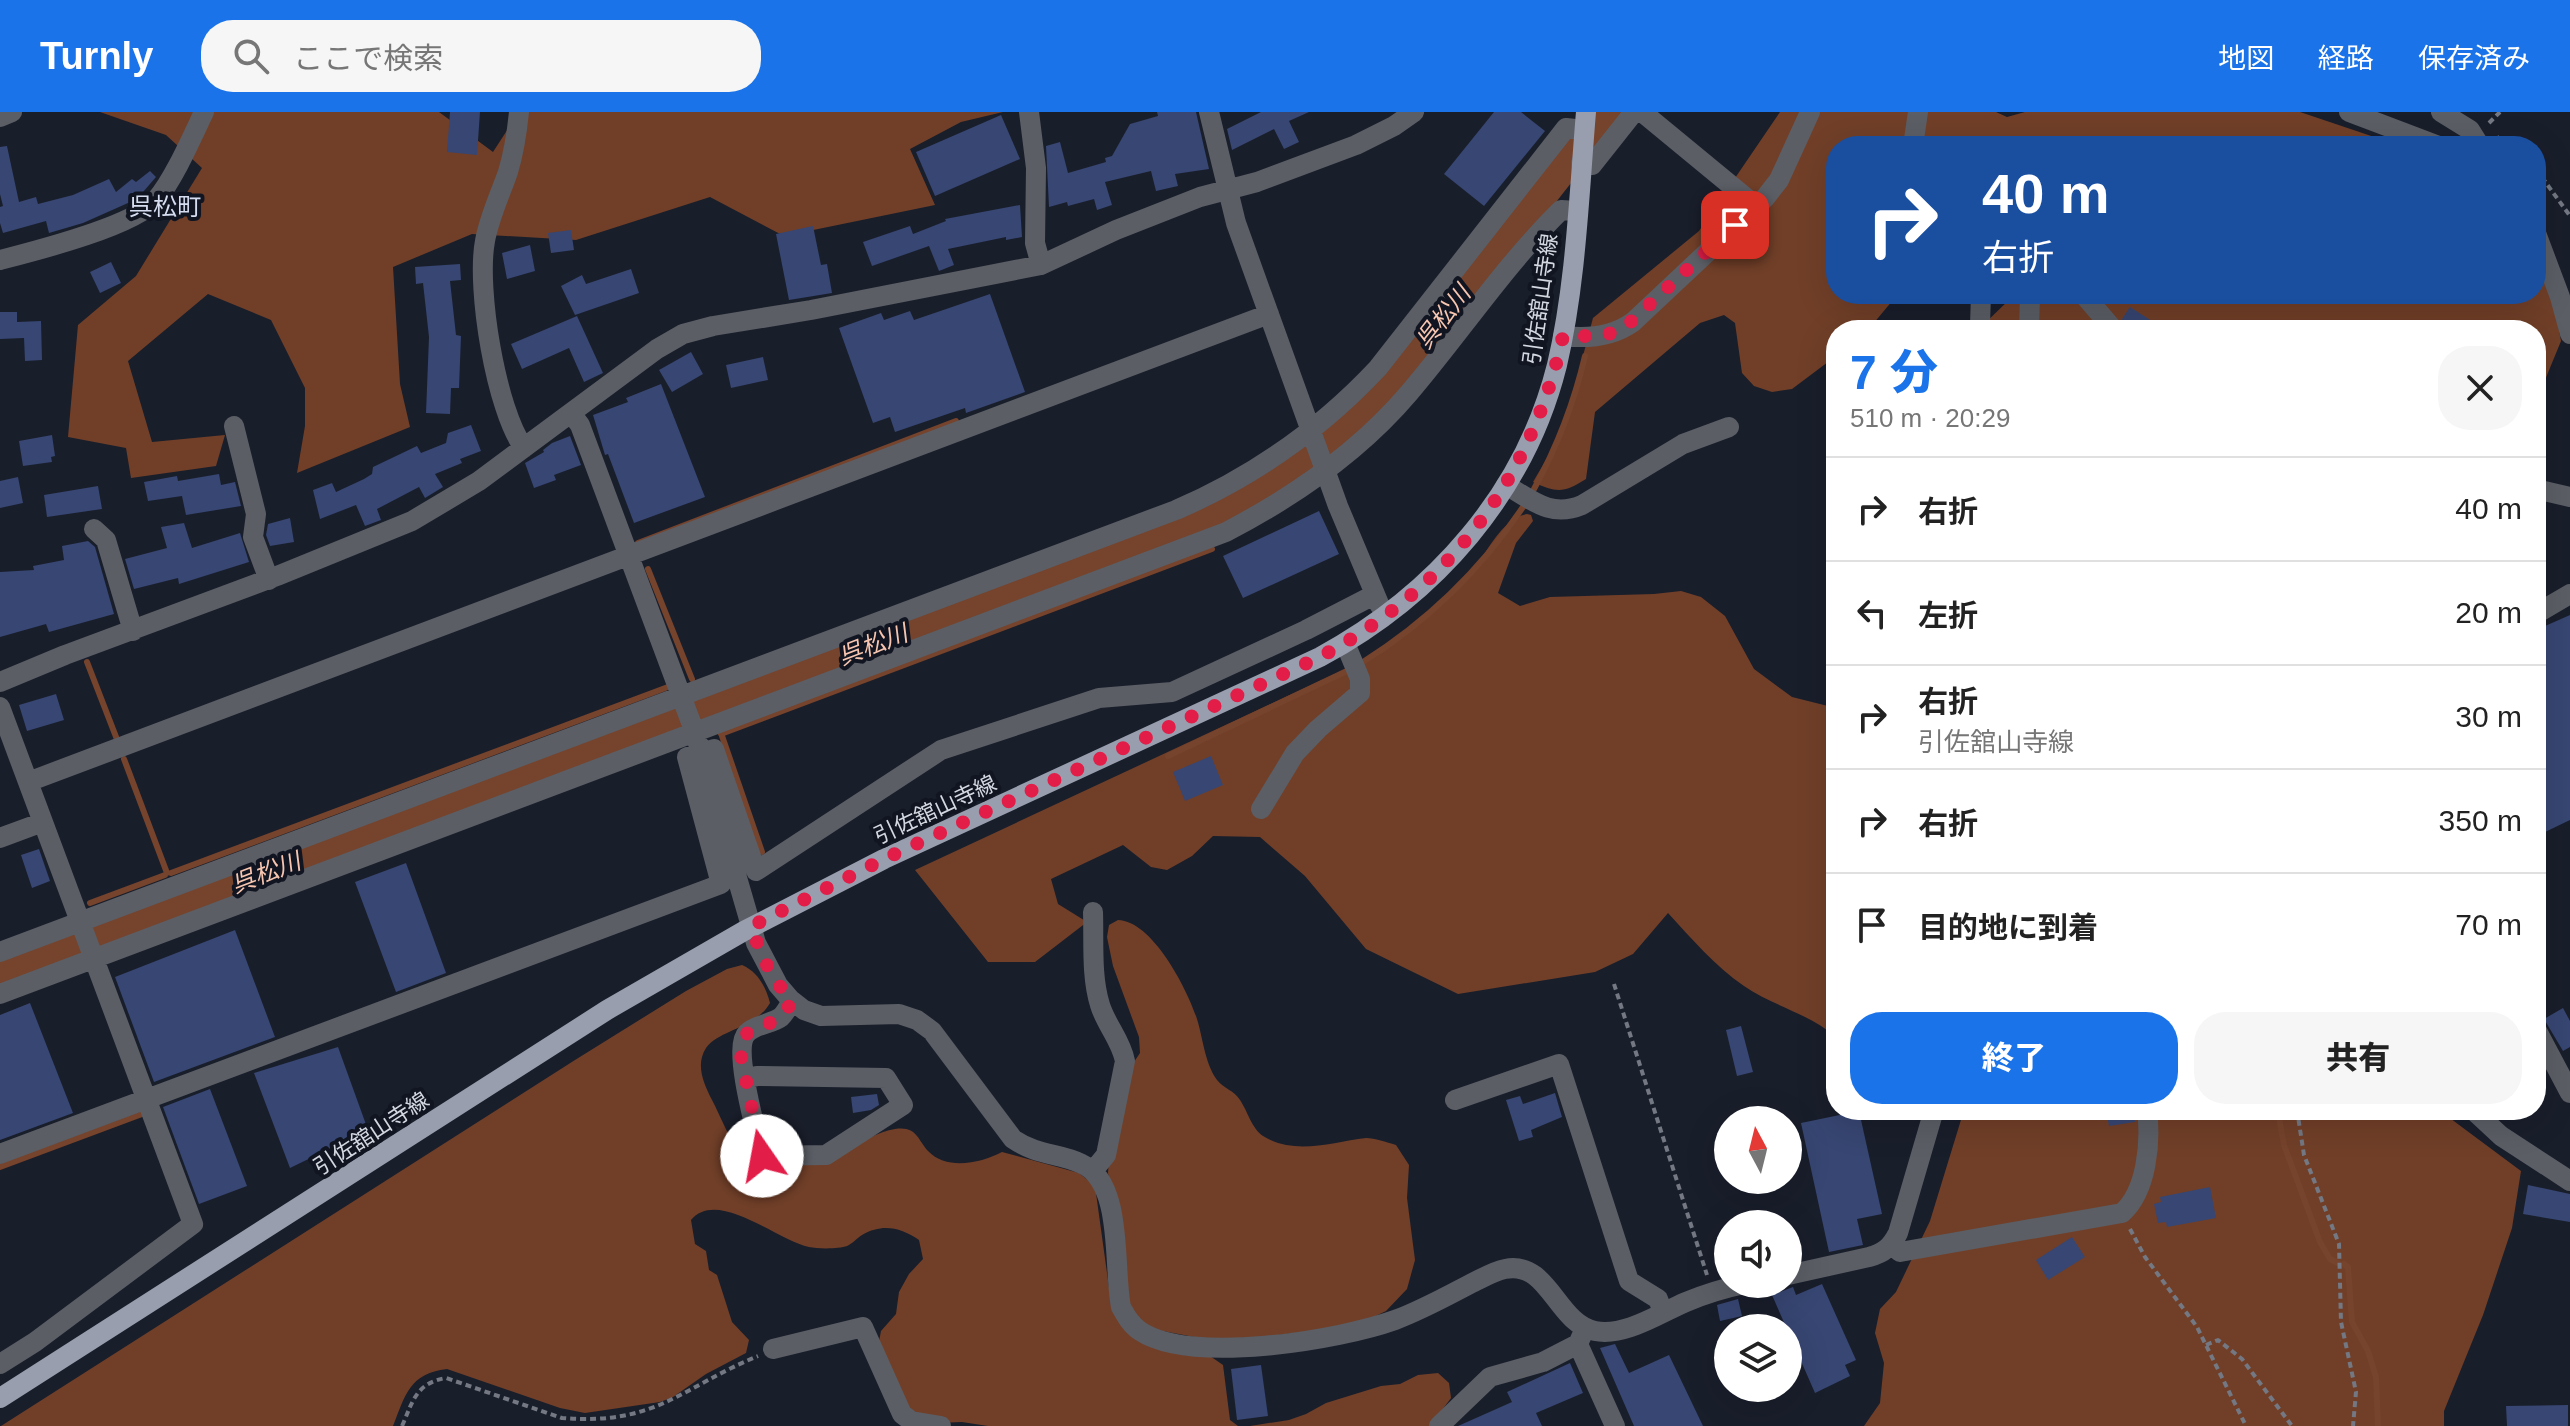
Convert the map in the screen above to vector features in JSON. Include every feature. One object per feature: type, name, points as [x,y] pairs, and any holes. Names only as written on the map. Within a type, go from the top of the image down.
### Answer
[{"type":"main road","name":"引佐舘山寺線","points":[[0,1398],[607,1010],[752,926],[884,859],[1345,643],[1387,616],[1448,562],[1470,537],[1506,485],[1527,447],[1547,398],[1563,336],[1583,166],[1581,124]]},
{"type":"street","points":[[0,117],[12,112]]},
{"type":"street","points":[[0,260],[55,246],[131,218],[150,207],[163,190],[204,112]]},
{"type":"street","points":[[519,112],[509,169],[485,242],[482,272],[500,397],[515,436],[524,448]]},
{"type":"street","points":[[1029,112],[1036,168],[1035,243],[1041,265]]},
{"type":"street","points":[[1209,112],[1236,223],[1312,435],[1374,595],[1387,616]]},
{"type":"street","points":[[0,682],[269,580],[412,521],[457,495],[524,448],[657,349],[698,329],[1041,265],[1116,230],[1200,197],[1257,182],[1356,145],[1414,112]]},
{"type":"street","points":[[1583,166],[1592,165],[1634,112]]},
{"type":"street","points":[[1642,112],[1756,206]]},
{"type":"street","points":[[1563,336],[1602,336],[1623,329],[1756,206],[1779,180],[1810,112]]},
{"type":"street","points":[[1914,136],[1918,112]]},
{"type":"street","points":[[2349,112],[2413,136]]},
{"type":"street","points":[[2441,112],[2470,130],[2474,136]]},
{"type":"street","points":[[0,952],[682,698],[1176,510],[1241,480],[1312,435],[1346,402],[1378,368],[1566,128],[1581,124]]},
{"type":"street","points":[[0,994],[93,956],[696,738],[1191,547],[1260,514],[1354,448],[1409,393],[1525,245],[1561,210],[1577,211]]},
{"type":"street","points":[[2546,260],[2570,334]]},
{"type":"street","points":[[2092,304],[2105,320]]},
{"type":"street","points":[[28,782],[1269,314]]},
{"type":"street","points":[[571,413],[580,425],[696,738],[756,943],[778,985],[792,1001],[804,1010],[821,1016],[899,1014],[917,1020],[938,1038],[1013,1139],[1027,1148],[1085,1165],[1093,1171],[1107,1190],[1111,1207],[1121,1307],[1138,1330],[1175,1343],[1222,1348],[1351,1333],[1398,1319],[1507,1268],[1519,1268],[1541,1280],[1582,1336],[1615,1426]]},
{"type":"street","points":[[234,426],[256,514],[253,537],[269,580]]},
{"type":"street","points":[[1506,485],[1541,506],[1555,511],[1569,511],[1683,444],[1729,427]]},
{"type":"street","points":[[2546,491],[2570,497]]},
{"type":"street","points":[[94,529],[106,540],[133,631]]},
{"type":"street","points":[[2546,608],[2570,594]]},
{"type":"street","points":[[696,738],[714,749],[756,871],[941,750],[1099,698],[1172,692],[1374,595]]},
{"type":"street","points":[[1261,809],[1295,753],[1360,693],[1360,679],[1345,643]]},
{"type":"street","points":[[0,707],[193,1224],[35,1342],[0,1364]]},
{"type":"street","points":[[0,1154],[721,884],[687,757],[696,738]]},
{"type":"street","points":[[0,838],[43,822]]},
{"type":"street","points":[[1093,912],[1097,992],[1104,1016],[1123,1048],[1125,1061],[1106,1155],[1093,1171]]},
{"type":"street","points":[[745,1079],[757,1076],[886,1078],[903,1105],[826,1155],[762,1156],[745,1079],[741,1043],[747,1033],[781,1017],[792,1001]]},
{"type":"street","points":[[2546,1048],[2570,1093]]},
{"type":"street","points":[[1455,1100],[1559,1064],[1629,1281],[1658,1299],[1663,1312]]},
{"type":"street","points":[[1802,1272],[1869,1257],[1882,1253],[1892,1245],[1931,1120]]},
{"type":"street","points":[[1892,1245],[1900,1252],[2122,1213],[2132,1204],[2145,1163],[2147,1120]]},
{"type":"street","points":[[2484,1120],[2501,1136],[2570,1181]]},
{"type":"street","points":[[1439,1426],[1490,1377],[1543,1362],[1582,1336],[1610,1332],[1713,1293]]},
{"type":"street","points":[[773,1349],[863,1327],[902,1414],[922,1424],[941,1426]]},
{"type":"path","points":[[2546,183],[2570,216]]},
{"type":"path","points":[[1614,984],[1713,1293]]},
{"type":"path","points":[[2299,1120],[2304,1155],[2339,1244],[2341,1322],[2356,1392],[2353,1426]]},
{"type":"path","points":[[2122,1213],[2145,1257],[2197,1327],[2246,1426]]},
{"type":"path","points":[[2206,1345],[2218,1340],[2242,1359],[2292,1426]]},
{"type":"path","points":[[402,1426],[422,1387],[433,1380],[446,1378],[562,1418],[582,1422],[622,1422],[661,1411],[737,1366],[773,1349]]},
{"type":"shaded area","points":[[100,112],[439,112],[493,152],[519,112],[1003,112],[961,122],[910,149],[935,205],[784,236],[710,197],[576,240],[472,234],[393,267],[400,384],[410,427],[297,473],[305,426],[305,388],[271,320],[208,294],[128,361],[152,442],[225,435],[216,466],[131,478],[126,448],[68,437],[78,325],[136,276],[202,168],[166,135]]},
{"type":"shaded area","points":[[1780,112],[1996,112],[2007,117],[2025,112],[2300,112],[2371,136],[1826,136],[1826,304],[1890,304],[1876,320],[1826,320],[1826,364],[1792,389],[1772,392],[1754,386],[1742,373],[1735,323],[1724,315],[1700,323],[1595,412],[1586,479],[1560,490],[1533,482],[1550,453],[1569,409],[1593,318],[1699,231]]},
{"type":"shaded area","points":[[2546,274],[2561,341],[2546,378],[2546,320],[1988,320],[2005,304],[2546,304]]},
{"type":"shaded area","points":[[1531,515],[1533,521],[1516,543],[1498,593],[1520,606],[1550,597],[1681,591],[1701,597],[1725,616],[1754,669],[1792,697],[1826,706],[1826,1029],[1755,993],[1733,978],[1668,913],[1633,954],[1595,972],[1458,994],[1366,949],[1305,876],[1260,837],[1213,836],[1192,856],[1167,870],[1151,867],[1123,845],[1051,879],[1058,904],[1087,922],[1035,962],[988,962],[915,870],[1354,665],[1432,611],[1472,571],[1502,529],[1518,517]]},
{"type":"shaded area","points":[[1118,920],[1131,923],[1143,931],[1176,973],[1191,1004],[1213,1073],[1238,1097],[1259,1133],[1288,1145],[1327,1144],[1366,1138],[1396,1145],[1409,1165],[1407,1198],[1415,1260],[1407,1289],[1386,1311],[1361,1323],[1335,1328],[1236,1340],[1210,1340],[1147,1328],[1130,1311],[1108,1173],[1110,1144],[1132,1065],[1140,1053],[1139,1037],[1113,966],[1107,937],[1109,925]]},
{"type":"shaded area","points":[[742,965],[760,981],[770,1003],[756,1018],[712,1042],[703,1054],[701,1068],[706,1088],[727,1131],[747,1159],[773,1167],[804,1164],[833,1156],[883,1132],[908,1129],[916,1134],[928,1151],[945,1161],[974,1162],[1002,1152],[1079,1173],[1095,1186],[1111,1302],[1117,1318],[1210,1356],[1223,1365],[1230,1420],[1238,1426],[988,1426],[962,1422],[936,1423],[906,1407],[878,1347],[881,1331],[896,1314],[899,1292],[909,1274],[923,1259],[919,1240],[905,1232],[885,1228],[870,1231],[843,1247],[813,1248],[748,1219],[716,1210],[702,1212],[691,1220],[695,1244],[706,1251],[709,1270],[717,1275],[732,1322],[749,1340],[746,1353],[660,1402],[585,1413],[560,1408],[447,1369],[424,1376],[411,1387],[393,1426],[1,1426],[575,1060],[686,991],[727,969]]},
{"type":"shaded area","points":[[1961,1120],[2452,1120],[2521,1171],[2512,1228],[2483,1315],[2444,1411],[2444,1426],[1864,1426],[1880,1403],[1884,1363],[1875,1333],[1880,1309],[1896,1292],[1930,1221]]},
{"type":"shaded area","points":[[1438,1373],[1449,1383],[1451,1398],[1430,1426],[1250,1426],[1289,1420],[1326,1403],[1381,1386],[1400,1384],[1418,1375]]},
{"type":"building","points":[[450,112],[480,112],[477,155],[447,152]]},
{"type":"building","points":[[1157,112],[1196,112],[1209,169],[1175,174],[1178,186],[1156,191],[1151,171],[1105,182],[1112,205],[1097,210],[1094,199],[1049,207],[1046,146],[1060,142],[1068,173],[1106,162],[1105,158],[1112,156],[1130,124],[1158,116]]},
{"type":"building","points":[[1261,112],[1309,112],[1289,121],[1299,142],[1284,149],[1274,129],[1232,150],[1227,129]]},
{"type":"building","points":[[1494,112],[1521,112],[1545,131],[1484,206],[1444,174]]},
{"type":"building","points":[[1001,115],[1020,159],[935,196],[916,152]]},
{"type":"building","points":[[7,146],[19,202],[36,197],[38,204],[73,195],[109,179],[116,192],[132,179],[136,182],[150,171],[156,177],[137,199],[83,223],[49,233],[46,221],[3,233],[0,223],[0,207],[3,206],[0,147]]},
{"type":"building","points":[[1020,205],[1022,237],[1006,240],[1006,237],[948,249],[954,265],[939,271],[929,246],[872,266],[863,242],[910,226],[913,234],[945,219]]},
{"type":"building","points":[[813,226],[821,265],[827,264],[832,293],[789,300],[776,234]]},
{"type":"building","points":[[571,230],[574,250],[551,253],[548,233]]},
{"type":"building","points":[[530,245],[535,271],[507,279],[502,253]]},
{"type":"building","points":[[111,262],[121,283],[100,293],[90,272]]},
{"type":"building","points":[[460,264],[461,280],[450,281],[456,335],[461,336],[459,388],[451,388],[450,414],[426,413],[429,337],[423,283],[416,284],[415,267]]},
{"type":"building","points":[[631,269],[639,293],[575,315],[561,286],[582,275],[586,284]]},
{"type":"building","points":[[990,294],[1025,392],[966,413],[965,408],[895,432],[890,417],[873,423],[839,328],[881,313],[884,320],[910,311],[914,320]]},
{"type":"building","points":[[2130,307],[2150,320],[2122,320]]},
{"type":"building","points":[[0,312],[17,312],[17,322],[41,321],[42,360],[25,361],[24,338],[0,339]]},
{"type":"building","points":[[577,316],[603,373],[584,382],[569,348],[522,369],[511,344]]},
{"type":"building","points":[[691,352],[703,374],[672,392],[659,370]]},
{"type":"building","points":[[763,357],[768,380],[731,388],[726,365]]},
{"type":"building","points":[[661,384],[705,497],[634,523],[608,454],[605,455],[593,415],[628,402],[626,398]]},
{"type":"building","points":[[471,425],[481,451],[435,474],[443,487],[425,498],[419,487],[377,509],[381,520],[365,526],[356,505],[320,519],[313,490],[332,483],[336,492],[372,474],[373,467],[417,446],[421,453],[446,443],[448,433]]},
{"type":"building","points":[[52,435],[55,456],[51,457],[52,462],[23,466],[19,441]]},
{"type":"building","points":[[570,436],[581,465],[554,475],[556,480],[534,488],[525,463],[544,452],[552,443]]},
{"type":"building","points":[[219,474],[221,485],[235,482],[241,506],[186,515],[182,496],[148,501],[144,482],[177,476],[178,481]]},
{"type":"building","points":[[18,477],[23,503],[0,508],[0,481]]},
{"type":"building","points":[[98,486],[102,509],[47,517],[44,495]]},
{"type":"building","points":[[1319,511],[1339,554],[1243,598],[1223,556]]},
{"type":"building","points":[[290,518],[294,542],[270,546],[266,535],[268,524]]},
{"type":"building","points":[[184,523],[192,548],[240,533],[249,562],[179,584],[178,578],[134,589],[125,559],[167,548],[161,527]]},
{"type":"building","points":[[88,541],[95,547],[114,614],[49,632],[46,624],[0,637],[0,572],[34,570],[33,566],[64,560],[62,546]]},
{"type":"building","points":[[2570,615],[2570,820],[2546,832],[2546,626]]},
{"type":"building","points":[[56,694],[64,720],[27,731],[19,705]]},
{"type":"building","points":[[1211,756],[1223,785],[1185,801],[1173,772]]},
{"type":"building","points":[[39,849],[50,881],[32,888],[21,855]]},
{"type":"building","points":[[406,863],[446,973],[396,992],[355,882]]},
{"type":"building","points":[[235,930],[275,1037],[154,1082],[115,977]]},
{"type":"building","points":[[30,1003],[73,1113],[0,1140],[0,1015]]},
{"type":"building","points":[[2563,1008],[2570,1021],[2570,1047],[2563,1051],[2546,1018]]},
{"type":"building","points":[[1741,1026],[1753,1072],[1737,1076],[1726,1030]]},
{"type":"building","points":[[338,1047],[368,1130],[290,1168],[254,1073]]},
{"type":"building","points":[[210,1089],[247,1186],[199,1204],[163,1107]]},
{"type":"building","points":[[1555,1093],[1562,1117],[1531,1130],[1533,1137],[1519,1141],[1506,1100],[1520,1096],[1523,1104]]},
{"type":"building","points":[[877,1094],[879,1105],[871,1110],[853,1113],[851,1097]]},
{"type":"building","points":[[1826,1118],[1861,1120],[1882,1214],[1857,1219],[1863,1245],[1829,1252],[1802,1123]]},
{"type":"building","points":[[2108,1120],[2135,1120],[2135,1122],[2109,1126]]},
{"type":"building","points":[[2528,1185],[2570,1194],[2570,1222],[2523,1214]]},
{"type":"building","points":[[2210,1187],[2216,1218],[2167,1227],[2166,1222],[2158,1223],[2154,1204],[2161,1202],[2160,1197]]},
{"type":"building","points":[[2072,1237],[2085,1257],[2048,1280],[2036,1260]]},
{"type":"building","points":[[1822,1284],[1856,1360],[1845,1365],[1850,1376],[1815,1393],[1802,1363],[1802,1314],[1780,1314],[1773,1298],[1802,1298],[1802,1292]]},
{"type":"building","points":[[1738,1299],[1742,1314],[1719,1314],[1717,1305]]},
{"type":"building","points":[[1615,1344],[1629,1373],[1669,1355],[1703,1426],[1634,1426],[1600,1348]]},
{"type":"building","points":[[1570,1363],[1583,1393],[1536,1413],[1542,1426],[1458,1426],[1512,1402],[1507,1392]]},
{"type":"building","points":[[1261,1365],[1268,1416],[1237,1420],[1231,1369]]},
{"type":"building","points":[[2568,1405],[2568,1426],[2507,1426],[2506,1406]]},
{"type":"waterway","name":"呉松川","points":[[0,973],[1184,528],[1251,497],[1341,433],[1368,408],[1604,112]]},
{"type":"waterway","points":[[1534,489],[1564,424],[1585,356]]},
{"type":"waterway","points":[[638,543],[956,421]]},
{"type":"waterway","points":[[1363,662],[1431,612],[1451,593],[1489,552],[1523,507]]},
{"type":"waterway","points":[[721,734],[1212,549]]},
{"type":"waterway","points":[[648,569],[692,679]]},
{"type":"waterway","points":[[87,662],[118,742]]},
{"type":"waterway","points":[[1168,756],[1349,670]]},
{"type":"waterway","points":[[171,873],[668,687]]},
{"type":"waterway","points":[[698,696],[704,709]]},
{"type":"waterway","points":[[711,706],[716,719]]},
{"type":"waterway","points":[[721,733],[762,852]]},
{"type":"waterway","points":[[124,759],[167,873]]},
{"type":"waterway","points":[[90,903],[165,875]]},
{"type":"waterway","points":[[175,894],[180,905]]},
{"type":"waterway","points":[[0,1167],[142,1114]]},
{"type":"waterway","points":[[2279,1120],[2284,1145],[2320,1242],[2330,1259],[2338,1263]]},
{"type":"waterway","points":[[2344,1264],[2348,1267],[2352,1322],[2368,1351],[2376,1377],[2378,1426]]},
{"type":"district","name":"呉松町","points":[[165,207]]},
{"type":"route","points":[[762,1156],[741,1043],[747,1033],[757,1026],[781,1017],[792,1001],[778,985],[756,943],[752,926],[884,859],[1320,657],[1387,616],[1448,562],[1489,512],[1506,485],[1522,457],[1547,398],[1563,336],[1602,336],[1623,329],[1735,225]]}]
